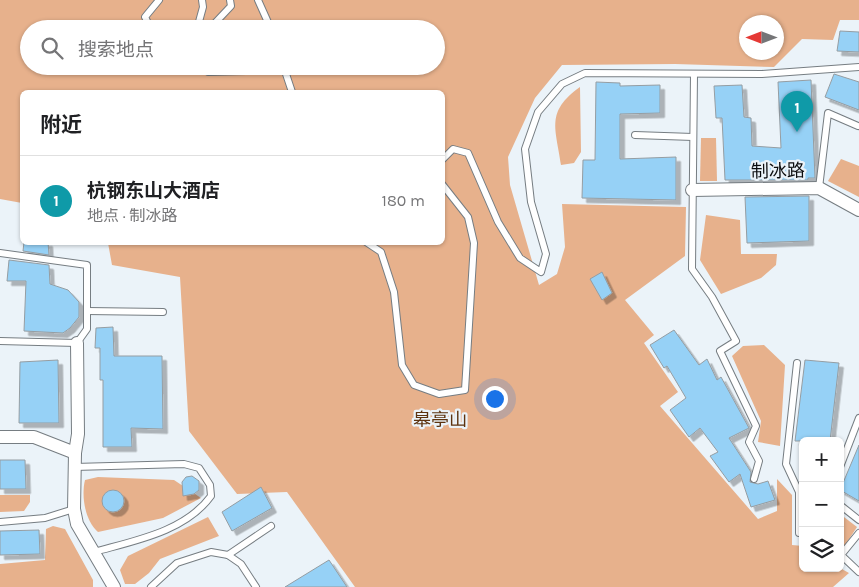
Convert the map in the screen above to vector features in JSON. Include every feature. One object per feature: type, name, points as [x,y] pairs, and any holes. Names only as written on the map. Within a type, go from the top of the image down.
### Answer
[{"type":"street","name":"制冰路","points":[[692,190],[819,188],[859,210]]},
{"type":"street","points":[[77,343],[78,434],[74,467],[74,509],[77,524],[114,587]]},
{"type":"street","points":[[0,437],[34,437],[75,453]]},
{"type":"lane","points":[[147,20],[146,17],[158,0]]},
{"type":"lane","points":[[199,20],[203,7],[202,0]]},
{"type":"lane","points":[[218,20],[231,6],[230,0]]},
{"type":"lane","points":[[258,0],[267,20]]},
{"type":"lane","points":[[445,157],[453,149],[468,153],[498,222],[520,258],[541,272],[546,254],[531,202],[525,149],[538,112],[562,84],[585,73],[762,74],[859,67]]},
{"type":"lane","points":[[694,74],[692,269],[712,297],[736,341],[720,351],[756,426],[749,442],[759,461],[754,479]]},
{"type":"lane","points":[[286,75],[291,90]]},
{"type":"lane","points":[[819,188],[828,113],[858,126]]},
{"type":"lane","points":[[634,135],[693,136]]},
{"type":"lane","points":[[370,245],[380,252],[394,292],[402,365],[414,385],[439,394],[465,390],[474,243],[468,217],[445,188]]},
{"type":"lane","points":[[0,253],[87,265],[87,329],[77,343],[0,341]]},
{"type":"lane","points":[[87,311],[163,312]]},
{"type":"lane","points":[[797,363],[786,464],[799,492]]},
{"type":"lane","points":[[844,457],[859,418]]},
{"type":"lane","points":[[74,467],[184,464],[199,468],[210,485],[211,496],[203,508],[158,534],[94,552]]},
{"type":"lane","points":[[844,508],[859,520]]},
{"type":"lane","points":[[0,522],[45,518],[74,509]]},
{"type":"lane","points":[[228,555],[271,526]]},
{"type":"lane","points":[[859,533],[841,555],[859,572]]},
{"type":"lane","points":[[151,587],[177,563],[211,552],[228,555],[241,564],[256,587]]},
{"type":"green space","name":"皋亭山","points":[[0,0],[859,0],[859,20],[840,20],[833,40],[802,39],[784,57],[784,15],[739,15],[739,60],[781,60],[774,67],[675,64],[562,65],[535,98],[508,157],[510,185],[539,285],[557,274],[565,247],[562,204],[686,207],[685,256],[625,300],[654,335],[644,343],[678,392],[660,406],[758,519],[777,511],[777,479],[792,495],[792,545],[799,546],[799,572],[844,572],[844,570],[849,573],[833,587],[355,587],[287,492],[237,494],[189,431],[180,277],[112,265],[108,245],[445,245],[445,90],[20,90],[20,203],[0,199]]},
{"type":"green space","points":[[580,87],[581,152],[574,163],[561,165],[556,131],[557,113],[569,96]]},
{"type":"green space","points":[[701,138],[716,138],[717,181],[700,181]]},
{"type":"green space","points":[[841,159],[859,166],[859,197],[828,181]]},
{"type":"green space","points":[[706,215],[740,220],[741,254],[777,254],[776,265],[761,278],[721,294],[700,260]]},
{"type":"green space","points":[[764,345],[785,365],[780,446],[758,442],[761,421],[732,356],[743,346]]},
{"type":"green space","points":[[98,477],[174,480],[201,498],[163,518],[98,532],[87,515],[84,501],[84,486],[85,480]]},
{"type":"green space","points":[[0,495],[30,495],[30,502],[24,511],[0,512]]},
{"type":"green space","points":[[208,517],[219,536],[160,559],[149,573],[135,584],[125,584],[120,570],[128,556]]},
{"type":"green space","points":[[844,517],[857,527],[844,547]]},
{"type":"green space","points":[[53,526],[65,529],[93,580],[93,587],[0,587],[0,564],[45,560],[46,529]]},
{"type":"building","points":[[840,31],[859,32],[859,52],[837,51]]},
{"type":"building","points":[[834,74],[859,82],[859,110],[825,97]]},
{"type":"building","points":[[811,80],[815,178],[808,178],[808,180],[725,180],[722,118],[716,118],[714,86],[742,85],[744,117],[751,118],[752,146],[781,148],[778,82]]},
{"type":"building","points":[[596,82],[620,83],[620,86],[660,85],[660,113],[620,114],[620,159],[676,157],[676,200],[582,198],[583,160],[595,160]]},
{"type":"building","points":[[809,196],[809,241],[747,243],[745,197]]},
{"type":"building","points":[[24,245],[48,245],[49,255],[23,251]]},
{"type":"building","points":[[9,260],[49,265],[50,284],[68,290],[79,302],[79,317],[70,328],[63,333],[24,331],[26,281],[7,281]]},
{"type":"building","points":[[602,272],[612,293],[602,300],[590,279]]},
{"type":"building","points":[[113,327],[114,356],[162,356],[163,429],[131,428],[132,447],[103,447],[103,380],[100,380],[100,348],[95,348],[96,328]]},
{"type":"building","points":[[674,330],[699,365],[707,359],[717,380],[721,377],[749,428],[729,438],[751,472],[750,482],[758,484],[768,481],[775,500],[751,507],[740,474],[729,482],[710,456],[718,452],[700,428],[689,437],[670,410],[686,398],[667,366],[664,368],[650,345]]},
{"type":"building","points":[[58,360],[59,423],[19,423],[20,362]]},
{"type":"building","points":[[805,360],[839,363],[830,437],[799,437],[799,441],[795,441]]},
{"type":"building","points":[[859,445],[859,501],[844,492],[844,481]]},
{"type":"building","points":[[0,460],[25,460],[26,489],[0,489]]},
{"type":"building","points":[[192,476],[199,481],[199,490],[194,494],[183,496],[182,482],[186,477]]},
{"type":"building","points":[[261,487],[272,508],[232,531],[222,512]]},
{"type":"building","points":[[109,490],[117,490],[124,497],[124,505],[117,512],[109,512],[102,505],[102,497]]},
{"type":"building","points":[[39,530],[40,554],[0,555],[0,531]]},
{"type":"building","points":[[329,560],[347,587],[285,587]]},
{"type":"place","name":"杭钢东山大酒店","points":[[797,132]]}]
